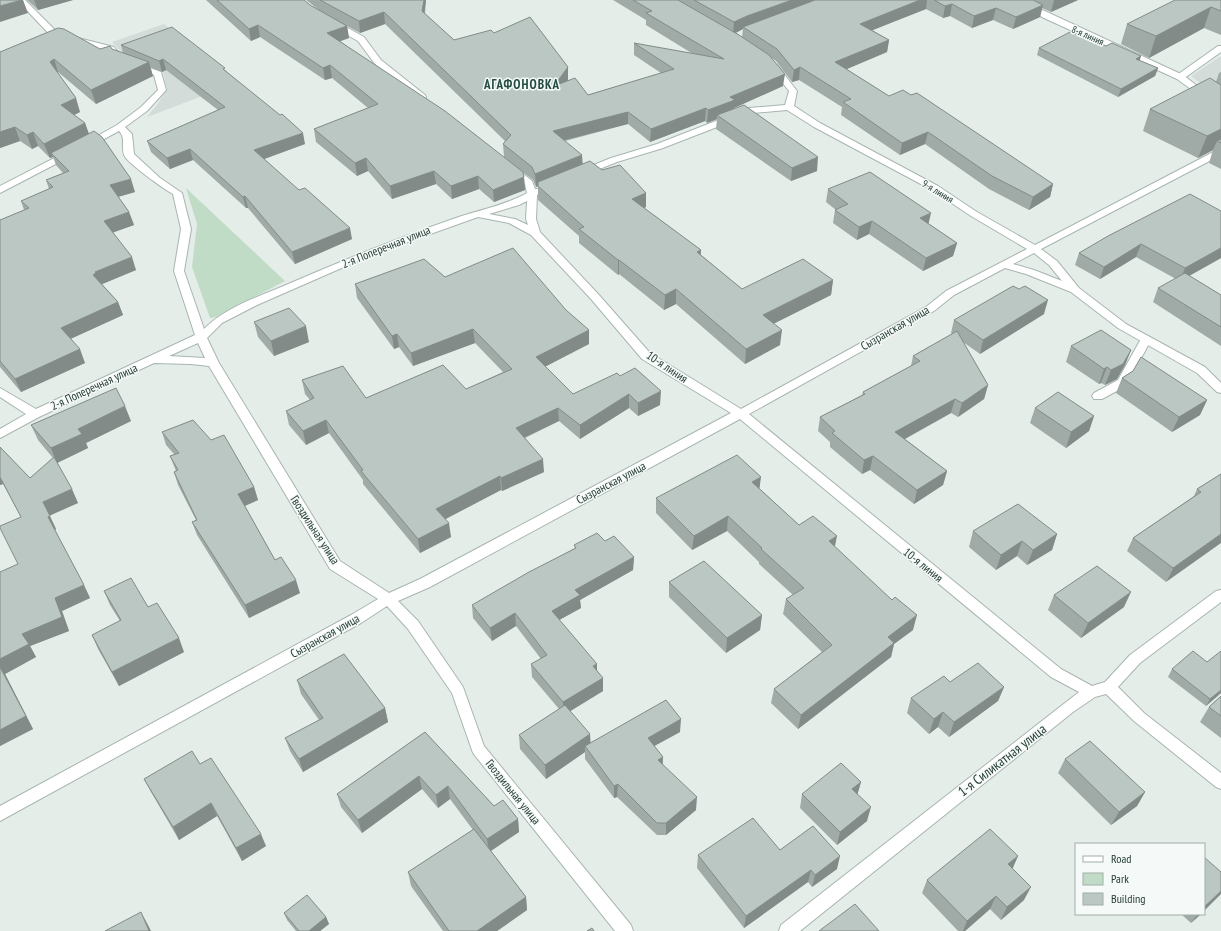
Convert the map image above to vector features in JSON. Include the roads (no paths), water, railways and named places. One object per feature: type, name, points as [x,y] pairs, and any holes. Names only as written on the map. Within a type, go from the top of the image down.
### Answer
[{"type":"street","points":[[0,190],[120,127],[144,109],[162,90],[158,74],[120,59],[111,49],[58,37],[20,0]]},
{"type":"street","name":"8-я линия","points":[[1015,0],[1180,77],[1221,108]]},
{"type":"street","points":[[322,18],[361,38],[378,62],[432,105]]},
{"type":"street","points":[[1180,77],[1221,48]]},
{"type":"street","points":[[571,177],[614,160],[660,146],[752,110],[789,107],[793,91],[772,64],[766,60]]},
{"type":"street","name":"9-я линия","points":[[789,107],[817,125],[935,188],[974,214],[1036,249],[1053,263],[1075,290],[1122,326],[1201,370],[1221,389]]},
{"type":"street","name":"Гвоздильная улица","points":[[120,127],[127,134],[129,155],[157,180],[177,193],[186,229],[179,271],[201,337],[212,364],[335,565],[388,599],[413,625],[458,691],[478,749],[625,931]]},
{"type":"street","name":"Сызранская улица","points":[[0,814],[356,619],[388,599],[425,583],[740,414],[930,309],[950,293],[1221,151]]},
{"type":"street","points":[[505,163],[529,183],[532,194],[531,219],[535,234]]},
{"type":"street","name":"2-я Поперечная улица","points":[[0,434],[35,414],[201,337],[218,322],[288,288],[365,254],[458,220],[516,203],[544,188]]},
{"type":"street","name":"10-я линия","points":[[479,215],[512,221],[535,234],[595,297],[646,356],[740,414],[1056,673],[1091,692]]},
{"type":"street","points":[[1006,265],[1030,272],[1075,290]]},
{"type":"street","points":[[1098,396],[1122,383],[1146,340]]},
{"type":"street","points":[[153,360],[190,360],[212,364]]},
{"type":"street","points":[[0,392],[35,414]]},
{"type":"street","points":[[1221,595],[1135,659],[1109,687],[1139,717],[1221,782]]},
{"type":"street","name":"1-я Силикатная улица","points":[[787,931],[1068,708],[1091,692],[1109,687]]},
{"type":"district","name":"АГАФОНОВКА","points":[[522,84]]}]
